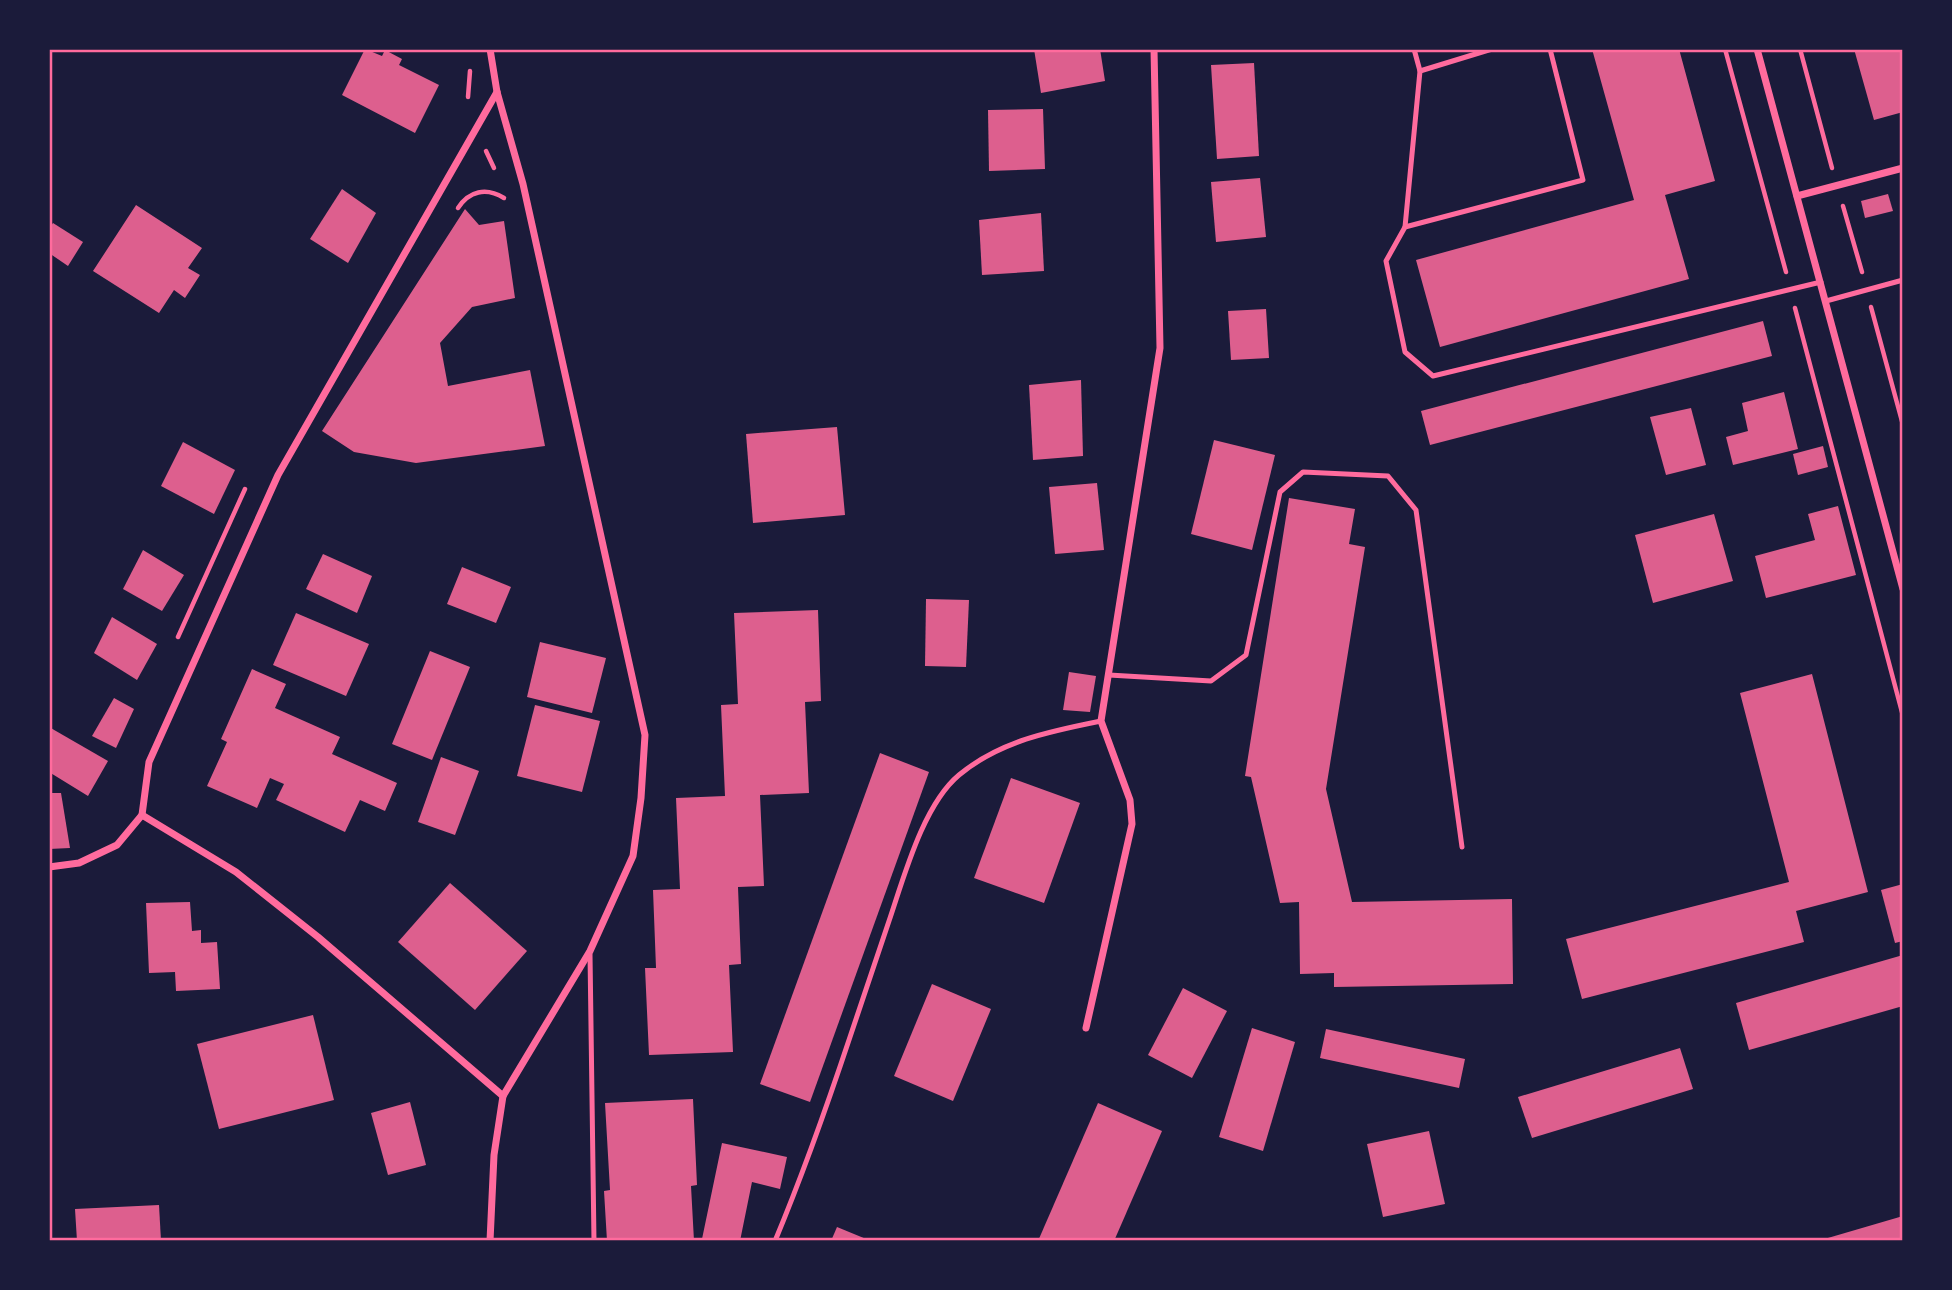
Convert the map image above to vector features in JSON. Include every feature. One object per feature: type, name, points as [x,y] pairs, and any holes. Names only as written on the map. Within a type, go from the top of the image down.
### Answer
[{"type":"street","points":[[490,49],[497,92],[526,197],[645,735],[641,798],[633,856],[590,951],[503,1096],[494,1156],[490,1241]]},
{"type":"street","points":[[1086,1028],[1132,824],[1130,800],[1101,721],[1160,348],[1154,49]]},
{"type":"street","points":[[1756,49],[1903,589]]},
{"type":"street","points":[[49,867],[79,863],[117,845],[142,815],[149,762],[278,475],[497,92]]},
{"type":"street","points":[[1797,196],[1903,168]]},
{"type":"street","points":[[142,815],[236,872],[318,937],[503,1096]]},
{"type":"lane","points":[[1414,49],[1420,71],[1405,227],[1386,261],[1405,352],[1433,376],[1821,282]]},
{"type":"lane","points":[[1420,71],[1492,49]]},
{"type":"lane","points":[[1405,227],[1583,180],[1550,49]]},
{"type":"lane","points":[[1826,301],[1903,280]]},
{"type":"lane","points":[[1109,675],[1211,681],[1246,655],[1280,492],[1303,472],[1388,476],[1416,510],[1462,847]]},
{"type":"lane","points":[[775,1241],[811,1155],[907,868],[932,808],[959,775],[1000,750],[1026,738],[1101,721]]},
{"type":"lane","points":[[590,951],[594,1241]]},
{"type":"path","points":[[1725,49],[1903,716]]},
{"type":"path","points":[[1800,49],[1903,425]]},
{"type":"building","points":[[365,49],[382,56],[385,50],[402,59],[399,65],[439,85],[415,133],[342,95]]},
{"type":"building","points":[[1034,49],[1100,49],[1105,81],[1041,93]]},
{"type":"building","points":[[1592,49],[1679,49],[1715,181],[1665,195],[1689,279],[1440,347],[1416,260],[1634,200]]},
{"type":"building","points":[[1854,49],[1903,49],[1903,112],[1874,120]]},
{"type":"building","points":[[1254,63],[1259,156],[1217,159],[1211,65]]},
{"type":"building","points":[[1043,109],[1045,169],[989,171],[988,110]]},
{"type":"building","points":[[1260,178],[1266,237],[1216,242],[1211,182]]},
{"type":"building","points":[[342,189],[376,213],[348,263],[310,239]]},
{"type":"building","points":[[1888,194],[1893,211],[1865,218],[1861,201]]},
{"type":"building","points":[[136,205],[202,248],[188,268],[200,275],[185,298],[174,290],[159,313],[93,271]]},
{"type":"building","points":[[465,209],[479,225],[504,221],[515,298],[472,307],[440,343],[448,386],[530,370],[545,446],[416,463],[354,452],[322,431]]},
{"type":"building","points":[[1041,213],[1044,271],[982,275],[979,220]]},
{"type":"building","points":[[53,223],[83,242],[68,266],[49,253],[49,229]]},
{"type":"building","points":[[1266,309],[1269,358],[1231,360],[1228,311]]},
{"type":"building","points":[[1763,321],[1772,356],[1430,445],[1421,411]]},
{"type":"building","points":[[1081,380],[1083,456],[1033,460],[1029,385]]},
{"type":"building","points":[[1784,392],[1798,449],[1733,465],[1726,437],[1748,431],[1742,403]]},
{"type":"building","points":[[1691,408],[1706,465],[1666,475],[1650,417]]},
{"type":"building","points":[[837,427],[845,515],[753,523],[746,434]]},
{"type":"building","points":[[1214,440],[1275,455],[1252,550],[1191,534]]},
{"type":"building","points":[[183,442],[235,470],[214,514],[161,486]]},
{"type":"building","points":[[1823,446],[1828,467],[1798,475],[1793,454]]},
{"type":"building","points":[[1097,483],[1104,550],[1055,554],[1049,487]]},
{"type":"building","points":[[1289,498],[1355,509],[1349,544],[1365,547],[1326,789],[1352,902],[1512,899],[1513,984],[1334,987],[1334,973],[1300,974],[1299,902],[1280,903],[1251,777],[1245,776]]},
{"type":"building","points":[[1838,506],[1856,575],[1766,598],[1755,556],[1815,540],[1808,514]]},
{"type":"building","points":[[1714,514],[1733,581],[1653,603],[1635,535]]},
{"type":"building","points":[[143,550],[184,575],[162,611],[123,589]]},
{"type":"building","points":[[323,554],[372,576],[357,613],[306,589]]},
{"type":"building","points":[[462,567],[511,587],[496,623],[447,604]]},
{"type":"building","points":[[926,599],[969,600],[966,667],[925,666]]},
{"type":"building","points":[[818,610],[821,701],[805,702],[809,793],[760,795],[764,886],[738,887],[741,964],[729,965],[733,1052],[649,1055],[645,968],[656,968],[653,890],[680,889],[676,798],[725,796],[721,705],[738,704],[734,613]]},
{"type":"building","points":[[296,613],[369,644],[346,696],[273,665]]},
{"type":"building","points":[[112,617],[157,644],[137,680],[94,653]]},
{"type":"building","points":[[540,642],[606,658],[592,713],[527,697]]},
{"type":"building","points":[[430,651],[470,667],[432,760],[392,744]]},
{"type":"building","points":[[252,669],[286,684],[275,708],[340,737],[332,754],[397,783],[385,811],[360,800],[345,832],[276,800],[284,784],[270,778],[257,808],[207,786],[227,742],[221,739]]},
{"type":"building","points":[[1069,672],[1096,676],[1090,712],[1063,710]]},
{"type":"building","points":[[1812,674],[1868,892],[1796,911],[1804,942],[1582,999],[1566,939],[1789,882],[1740,693]]},
{"type":"building","points":[[114,698],[134,709],[116,748],[92,736]]},
{"type":"building","points":[[535,705],[600,721],[582,792],[517,776]]},
{"type":"building","points":[[49,727],[108,761],[88,796],[49,772]]},
{"type":"building","points":[[880,753],[929,772],[810,1102],[760,1084]]},
{"type":"building","points":[[441,757],[479,771],[455,835],[418,822]]},
{"type":"building","points":[[1011,778],[1080,803],[1044,903],[974,878]]},
{"type":"building","points":[[49,793],[61,793],[70,848],[49,849]]},
{"type":"building","points":[[450,883],[527,951],[475,1010],[398,942]]},
{"type":"building","points":[[1903,884],[1903,941],[1895,943],[1881,890]]},
{"type":"building","points":[[190,902],[192,931],[201,930],[201,943],[217,942],[220,989],[176,991],[175,972],[149,973],[146,903]]},
{"type":"building","points":[[1903,955],[1903,1006],[1749,1050],[1736,1003]]},
{"type":"building","points":[[932,984],[991,1009],[953,1101],[894,1076]]},
{"type":"building","points":[[1183,988],[1227,1011],[1192,1078],[1148,1055]]},
{"type":"building","points":[[313,1015],[334,1100],[219,1129],[197,1044]]},
{"type":"building","points":[[1252,1028],[1295,1042],[1263,1151],[1219,1137]]},
{"type":"building","points":[[1326,1029],[1465,1059],[1459,1088],[1320,1058]]},
{"type":"building","points":[[1680,1048],[1693,1089],[1532,1138],[1518,1097]]},
{"type":"building","points":[[693,1099],[697,1185],[691,1186],[694,1241],[607,1241],[604,1191],[610,1190],[605,1103]]},
{"type":"building","points":[[410,1102],[426,1165],[388,1175],[371,1113]]},
{"type":"building","points":[[1098,1103],[1162,1131],[1114,1241],[1038,1241]]},
{"type":"building","points":[[1429,1131],[1445,1204],[1383,1217],[1367,1144]]},
{"type":"building","points":[[722,1143],[787,1157],[780,1189],[752,1182],[740,1241],[702,1239]]},
{"type":"building","points":[[159,1205],[161,1241],[77,1241],[75,1209]]},
{"type":"building","points":[[1903,1216],[1903,1241],[1821,1241],[1821,1240]]},
{"type":"building","points":[[837,1227],[871,1241],[831,1241]]}]
